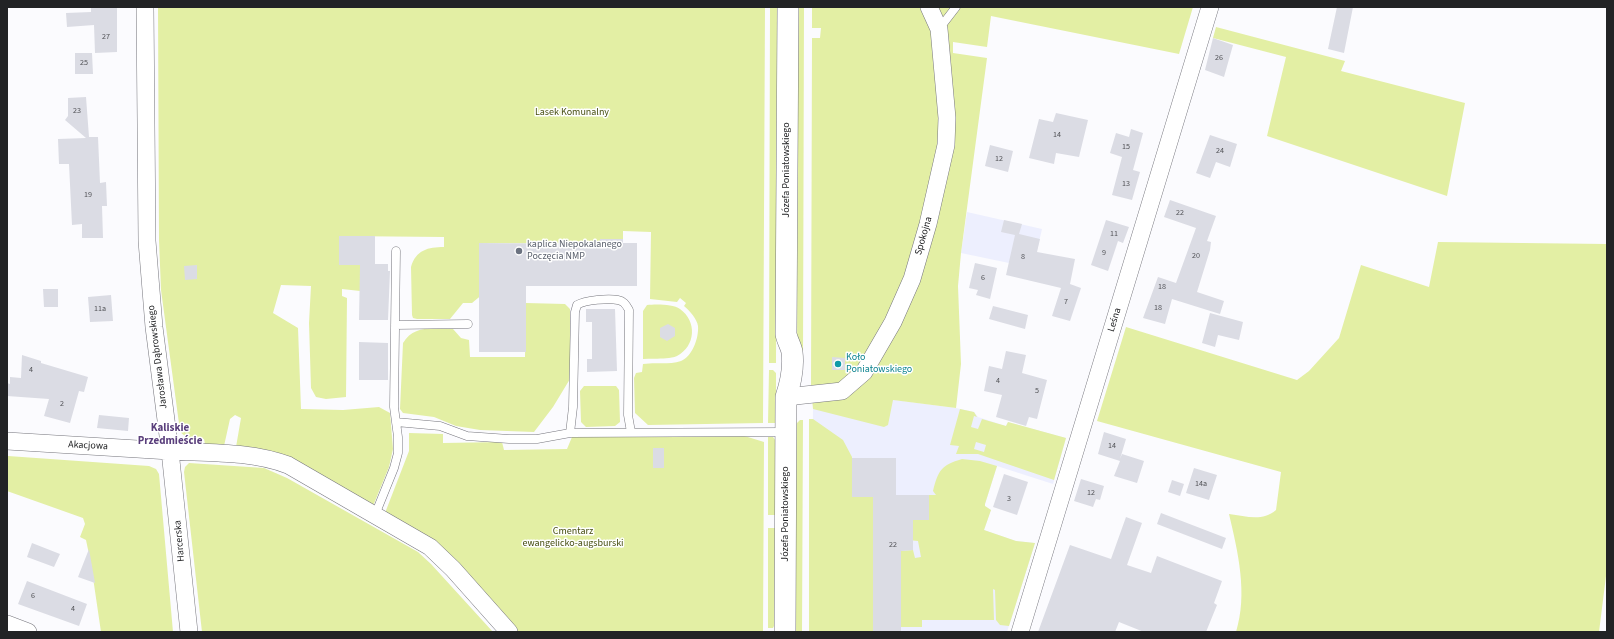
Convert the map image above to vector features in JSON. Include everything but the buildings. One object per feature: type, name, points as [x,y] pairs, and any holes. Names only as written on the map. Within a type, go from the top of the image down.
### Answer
[{"type":"street","name":"Jarosława Dąbrowskiego","points":[[145,7],[147,241],[154,327],[170,451]]},
{"type":"street","name":"Józefa Poniatowskiego","points":[[785,632],[786,396],[781,382],[780,367],[786,334],[788,7]]},
{"type":"street","name":"Spokojna","points":[[786,396],[842,390],[864,372],[893,322],[912,279],[933,204],[946,145],[947,118],[939,29],[929,7]]},
{"type":"street","name":"Leśna","points":[[1020,632],[1210,7]]},
{"type":"street","name":"Akacjowa","points":[[7,441],[170,451]]},
{"type":"street","points":[[170,451],[252,456],[288,465],[430,547],[456,573],[509,632]]},
{"type":"street","name":"Harcerska","points":[[170,451],[189,632]]},
{"type":"street","points":[[7,624],[28,632]]},
{"type":"lane","points":[[939,29],[956,7]]},
{"type":"lane","points":[[375,515],[394,468],[398,453],[394,407],[396,251]]},
{"type":"lane","points":[[570,433],[573,407],[575,312],[577,305],[583,301],[618,300],[625,304],[629,310],[628,415],[631,432]]},
{"type":"lane","points":[[395,324],[468,324]]},
{"type":"lane","points":[[396,422],[440,426],[467,436],[537,439],[570,433],[786,432]]},
{"type":"shaded area","points":[[967,212],[1042,229],[1033,268],[961,253]]},
{"type":"shaded area","points":[[888,399],[956,408],[974,412],[978,417],[1006,426],[1008,422],[1066,438],[1053,484],[997,466],[985,504],[985,506],[991,510],[984,530],[1016,541],[1035,543],[1007,632],[812,632],[813,400]]},
{"type":"green space","name":"Lasek Komunalny","points":[[158,7],[765,7],[763,423],[648,425],[635,413],[634,378],[636,373],[642,372],[643,364],[672,363],[685,359],[694,346],[698,331],[696,321],[684,306],[686,303],[680,298],[677,302],[650,299],[651,232],[623,231],[623,239],[600,239],[600,244],[479,243],[479,289],[484,293],[472,303],[463,303],[450,319],[417,319],[413,318],[412,315],[411,267],[413,261],[419,253],[423,251],[444,247],[444,237],[340,236],[360,265],[360,291],[342,289],[342,296],[347,298],[346,397],[326,399],[316,397],[311,388],[309,323],[311,286],[281,285],[273,313],[298,328],[301,409],[343,410],[379,407],[390,413],[393,449],[389,467],[373,506],[236,447],[241,418],[235,415],[230,419],[224,446],[205,444],[204,439],[190,438],[182,434],[180,431],[161,290],[159,240]]},
{"type":"green space","points":[[770,7],[777,7],[776,363],[769,363]]},
{"type":"green space","points":[[798,7],[804,7],[803,358],[797,362]]},
{"type":"green space","points":[[812,7],[1193,7],[1179,54],[991,16],[987,47],[953,42],[953,53],[987,58],[958,286],[961,364],[956,408],[893,400],[888,425],[884,427],[813,409],[811,388],[812,38],[820,38],[821,28],[812,28]]},
{"type":"green space","points":[[1216,27],[1345,61],[1341,71],[1465,103],[1447,196],[1267,136],[1286,57],[1213,38]]},
{"type":"green space","points":[[1438,242],[1607,244],[1607,568],[1599,632],[1236,632],[1240,618],[1241,588],[1236,543],[1229,514],[1259,517],[1271,514],[1276,510],[1281,472],[1097,421],[1126,327],[1297,380],[1309,371],[1339,338],[1361,265],[1429,287]]},
{"type":"green space","points":[[526,303],[565,304],[570,309],[570,379],[553,407],[534,432],[480,430],[456,426],[434,417],[403,413],[400,409],[403,343],[408,337],[419,330],[432,328],[453,329],[461,338],[469,340],[470,357],[525,357]]},
{"type":"green space","points":[[655,304],[673,306],[677,307],[686,314],[692,327],[692,333],[691,340],[683,352],[673,357],[643,359],[643,311],[647,305]]},
{"type":"green space","points":[[769,370],[773,370],[776,373],[776,423],[768,423]]},
{"type":"green space","points":[[584,386],[616,386],[619,390],[620,422],[615,426],[586,427],[581,422],[580,391]]},
{"type":"green space","points":[[960,409],[974,412],[977,417],[974,416],[971,427],[978,429],[982,419],[1006,426],[1008,422],[1066,438],[1054,480],[978,454],[956,454],[959,446],[950,445]],"holes":[[[976,442],[986,445],[984,452],[974,449]]]},
{"type":"green space","points":[[809,419],[813,419],[843,440],[852,457],[852,496],[888,496],[888,518],[873,519],[873,632],[809,632]]},
{"type":"green space","points":[[800,420],[803,420],[802,632],[795,632],[796,424]]},
{"type":"green space","name":"Cmentarz ewangelicko-augsburski","points":[[409,433],[443,434],[443,443],[502,442],[504,450],[567,449],[572,437],[738,434],[764,442],[763,632],[518,632],[454,562],[385,513],[409,451]]},
{"type":"green space","points":[[768,437],[773,437],[776,441],[776,515],[768,515]]},
{"type":"green space","points":[[8,456],[149,466],[156,469],[159,474],[173,632],[101,632],[86,540],[80,537],[85,524],[83,518],[7,491]]},
{"type":"green space","points":[[962,459],[980,461],[997,466],[985,504],[985,506],[991,510],[984,530],[1016,541],[1035,543],[1009,626],[1000,625],[996,620],[995,590],[993,589],[994,620],[922,620],[922,627],[901,627],[901,551],[913,550],[915,558],[921,557],[918,541],[908,540],[902,520],[929,519],[929,495],[936,495],[933,491],[939,474],[945,466]]},
{"type":"green space","points":[[189,463],[264,468],[287,478],[418,552],[431,564],[493,632],[202,632],[184,472],[185,467]]},
{"type":"green space","points":[[768,528],[776,528],[775,624],[773,628],[768,628]]},
{"type":"place","name":"kaplica Niepokalanego Poczęcia NMP","points":[[519,251]]},
{"type":"place","name":"Koło Poniatowskiego","points":[[838,364]]},
{"type":"district","name":"Kaliskie Przedmieście","points":[[170,435]]}]
